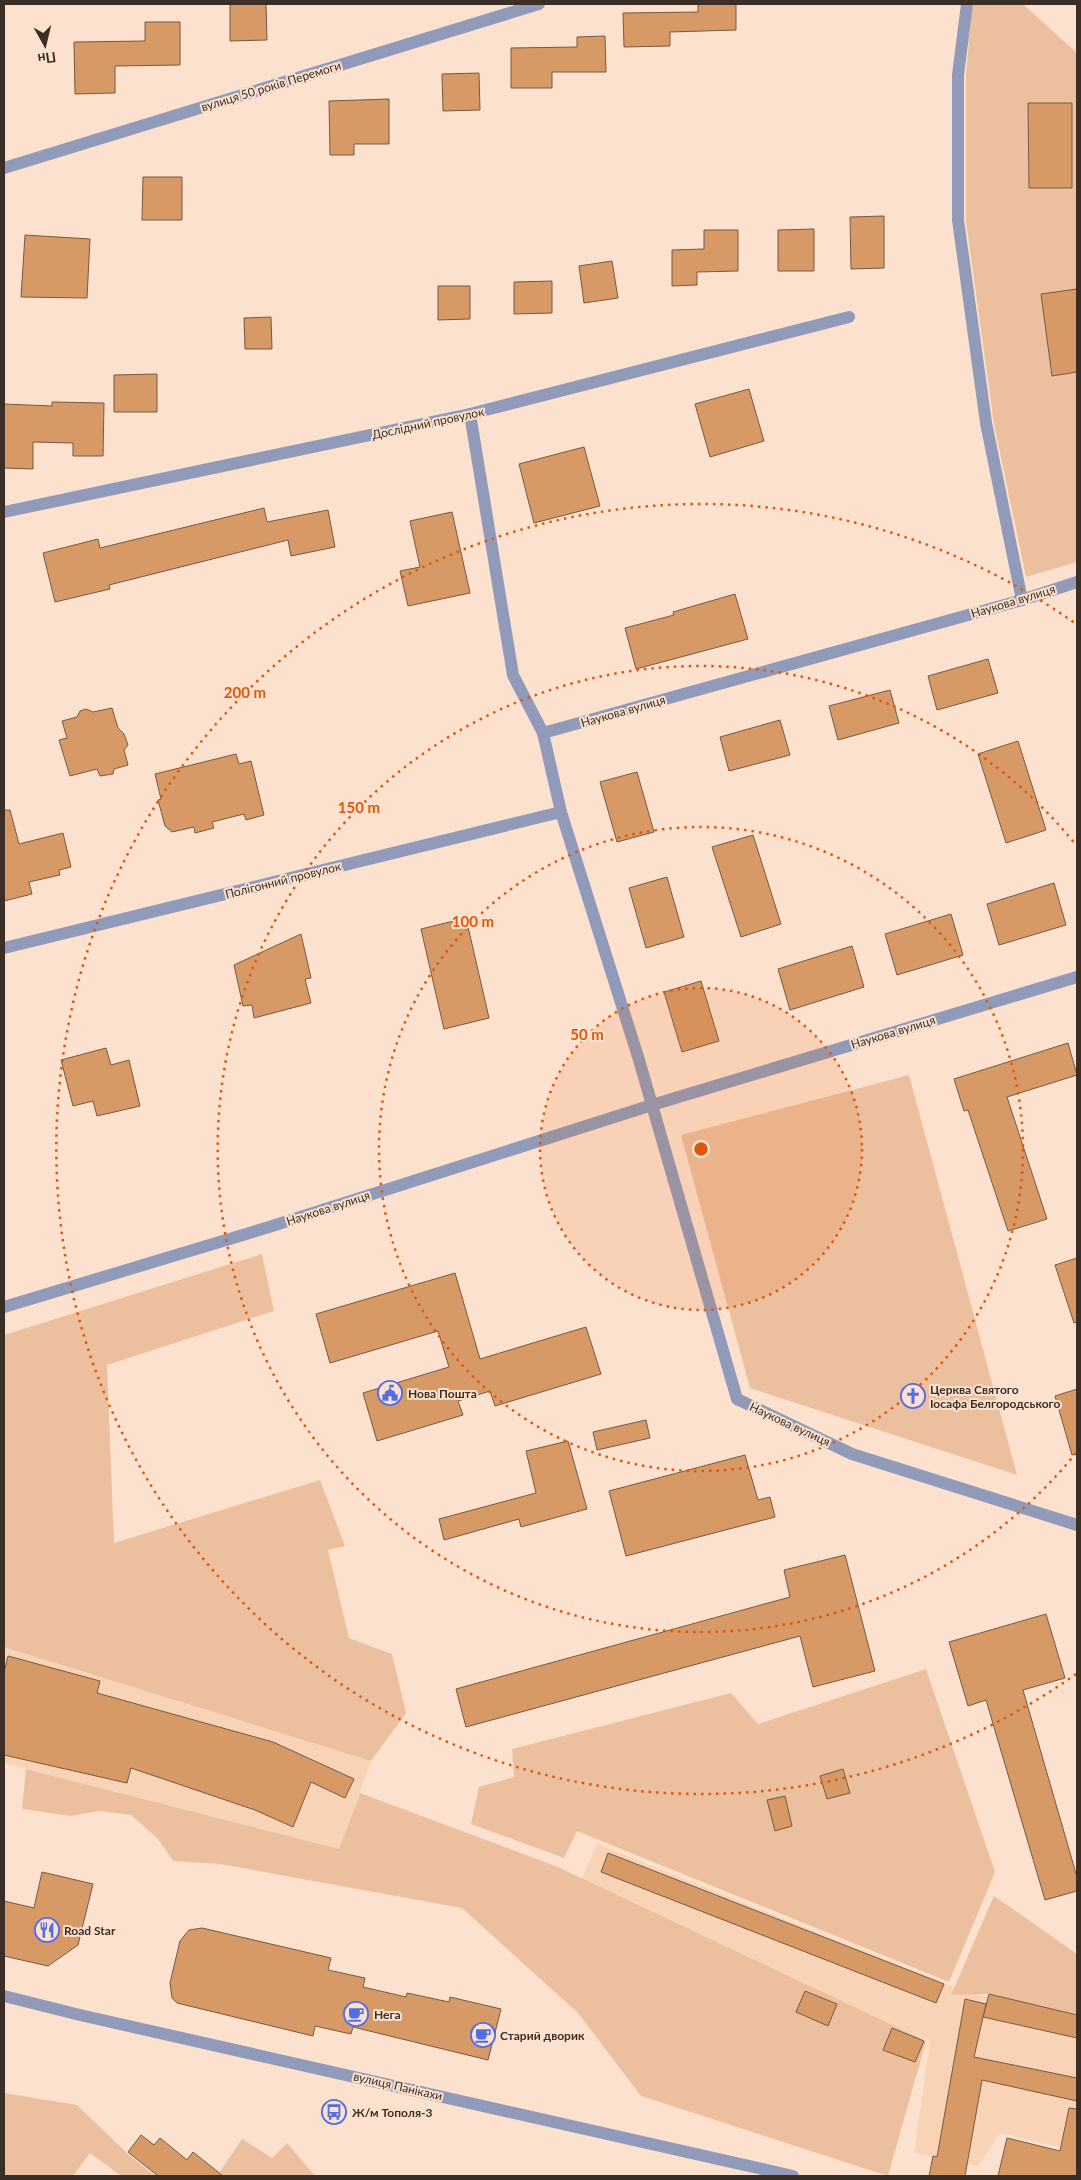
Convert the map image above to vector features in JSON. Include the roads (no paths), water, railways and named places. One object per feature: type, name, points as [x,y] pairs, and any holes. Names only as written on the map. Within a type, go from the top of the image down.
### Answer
[{"type":"street","name":"вулиця 50 років Перемоги","points":[[4,168],[539,4]]},
{"type":"street","points":[[967,4],[958,75],[958,220],[986,423],[1022,600]]},
{"type":"street","name":"Дослідний провулок","points":[[4,512],[470,414],[849,317]]},
{"type":"street","points":[[470,414],[513,675],[542,733]]},
{"type":"street","name":"Наукова вулиця","points":[[1077,582],[1022,600],[542,733],[561,812],[652,1105],[737,1399],[852,1454],[1077,1525]]},
{"type":"street","name":"Полігонний провулок","points":[[4,948],[561,812]]},
{"type":"street","name":"Наукова вулиця","points":[[4,1307],[269,1227],[652,1105],[1077,977]]},
{"type":"street","name":"вулиця Панікахи","points":[[4,1996],[80,2015],[793,2176]]},
{"type":"place","name":"Нова Пошта","points":[[390,1393]]},
{"type":"place","name":"Церква Святого Іосафа Белгородського","points":[[913,1396]]},
{"type":"place","name":"Road Star","points":[[47,1930]]},
{"type":"place","name":"Нега","points":[[356,2014]]},
{"type":"place","name":"Старий дворик","points":[[483,2035]]},
{"type":"place","name":"Ж/м Тополя-3","points":[[334,2112]]}]
